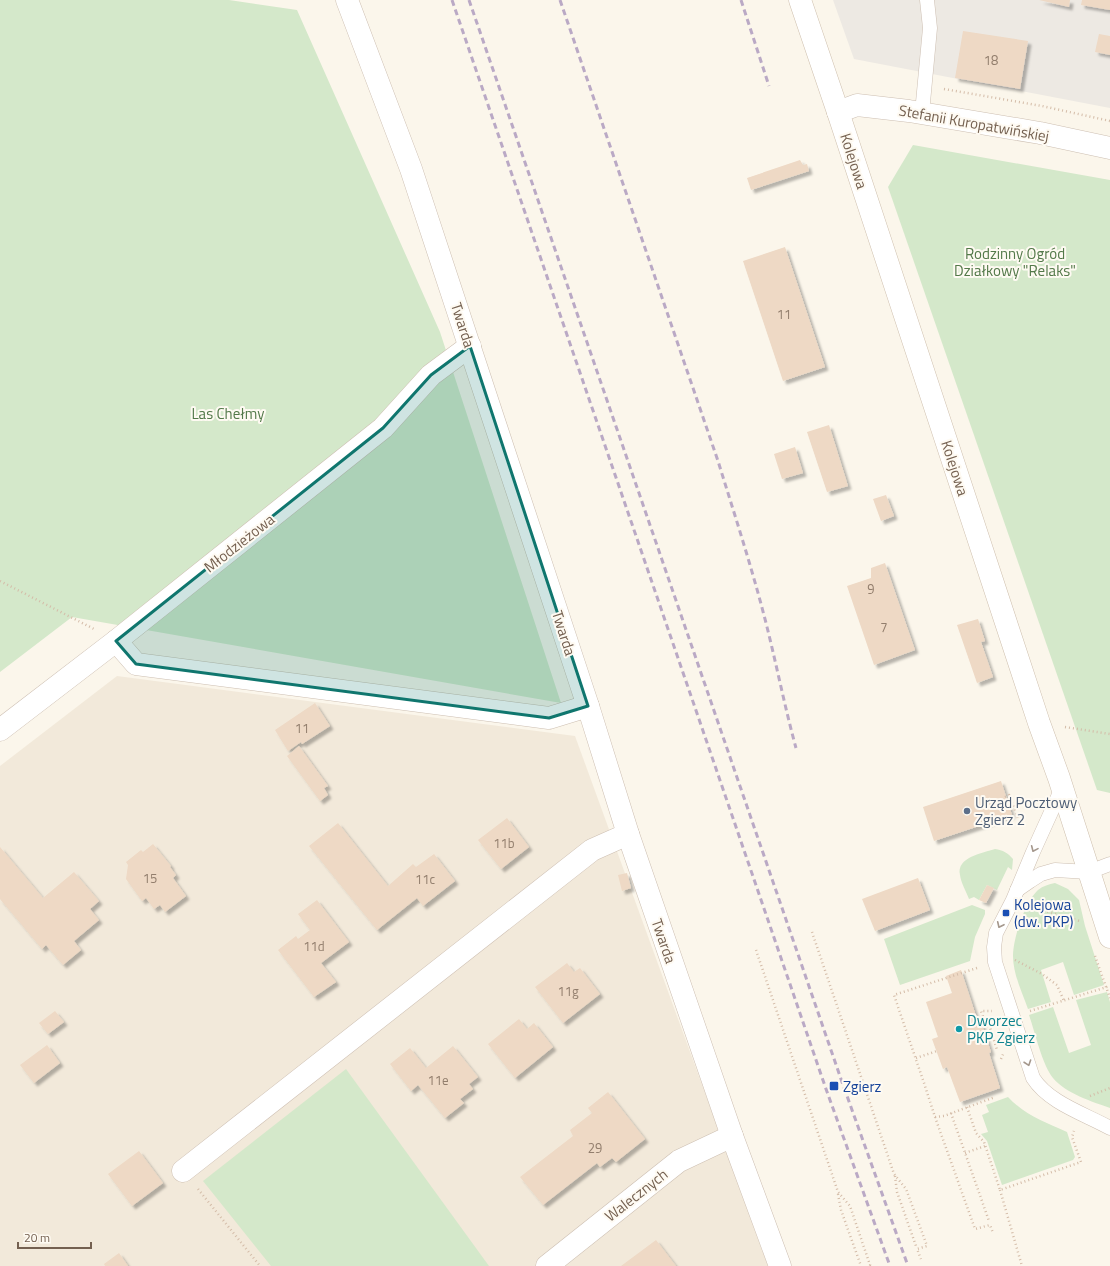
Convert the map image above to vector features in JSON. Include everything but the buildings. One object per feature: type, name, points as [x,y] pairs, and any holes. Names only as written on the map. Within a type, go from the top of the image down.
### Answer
[{"type":"street","name":"Twarda","points":[[347,0],[411,169],[588,706],[628,834],[732,1136],[780,1266]]},
{"type":"street","name":"Kolejowa","points":[[800,0],[1039,723],[1062,788],[1110,937]]},
{"type":"street","name":"Stefanii Kuropatwińskiej","points":[[838,112],[857,105],[922,113],[1040,133],[1110,148]]},
{"type":"street","name":"Młodzieżowa","points":[[0,730],[116,641],[384,428],[431,375],[470,346]]},
{"type":"street","points":[[116,641],[136,664],[549,718],[588,706]]},
{"type":"street","points":[[183,1171],[592,850],[628,834]]},
{"type":"street","name":"Walecznych","points":[[547,1266],[679,1161],[732,1136]]},
{"type":"lane","points":[[922,113],[930,28],[927,0]]},
{"type":"lane","points":[[1062,788],[1015,895],[996,933],[994,947],[995,962],[1033,1078],[1039,1087],[1046,1094],[1063,1104],[1107,1124]]},
{"type":"lane","points":[[1015,895],[1030,881],[1041,874],[1055,870],[1089,872],[1110,864]]},
{"type":"path","points":[[925,86],[1042,106],[1110,121]]},
{"type":"path","points":[[0,582],[116,641]]},
{"type":"path","points":[[1039,723],[1110,734]]},
{"type":"path","points":[[1005,797],[1009,795],[1023,831]]},
{"type":"path","points":[[1015,895],[1085,923]]},
{"type":"path","points":[[812,932],[894,1174],[897,1192],[916,1246]]},
{"type":"path","points":[[756,950],[838,1192],[841,1210],[861,1266]]},
{"type":"path","points":[[1094,952],[1110,998]]},
{"type":"path","points":[[993,1233],[990,1225],[975,1229],[935,1118],[894,995],[995,962],[1013,959],[1042,974],[1057,985],[1064,1001]]},
{"type":"path","points":[[998,1050],[982,1011],[1011,1013],[1029,1012],[1110,986]]},
{"type":"path","points":[[988,1021],[992,1035]]},
{"type":"path","points":[[986,1037],[992,1035]]},
{"type":"path","points":[[916,1058],[937,1051]]},
{"type":"path","points":[[935,1118],[995,1096]]},
{"type":"path","points":[[967,1107],[976,1133],[984,1142],[1000,1190],[1022,1266]]},
{"type":"path","points":[[951,1113],[989,1221]]},
{"type":"path","points":[[1000,1190],[1081,1162],[1072,1138],[1075,1130]]},
{"type":"path","points":[[965,1153],[985,1146]]},
{"type":"path","points":[[183,1171],[260,1266]]},
{"type":"path","points":[[894,1174],[906,1189],[927,1246],[918,1249],[921,1259]]},
{"type":"path","points":[[838,1192],[850,1206],[870,1265],[868,1266]]},
{"type":"highlighted area","points":[[470,346],[588,706],[549,718],[136,664],[116,641],[383,428],[431,375]]},
{"type":"shaded area","points":[[833,0],[1110,0],[1110,108],[854,59]]},
{"type":"shaded area","points":[[117,676],[575,736],[768,1266],[0,1266],[0,766]]},
{"type":"green space","name":"Las Chełmy","points":[[0,0],[229,0],[297,10],[440,332],[561,703],[72,617],[0,672]]},
{"type":"green space","name":"Rodzinny Ogród Działkowy \"Relaks\"","points":[[913,145],[1110,180],[1110,793],[1097,790],[888,187]]},
{"type":"green space","points":[[995,849],[1005,852],[1013,859],[1012,870],[1008,867],[997,890],[987,885],[979,900],[974,897],[969,899],[962,884],[960,875],[962,864],[966,860],[978,854]]},
{"type":"green space","points":[[1055,883],[1068,889],[1079,900],[1085,926],[1104,985],[1074,995],[1063,962],[1041,970],[1051,1002],[1028,1009],[1018,983],[1013,963],[1017,930],[1024,911],[1033,896],[1042,887]]},
{"type":"green space","points":[[972,905],[985,910],[985,914],[975,937],[970,961],[900,985],[884,939]]},
{"type":"green space","points":[[1107,992],[1110,1002],[1110,1108],[1072,1093],[1053,1078],[1045,1065],[1029,1015],[1053,1007],[1069,1053],[1091,1045],[1076,1000]]},
{"type":"green space","points":[[346,1069],[489,1266],[271,1266],[203,1181]]},
{"type":"green space","points":[[1008,1097],[1021,1109],[1067,1132],[1075,1157],[1073,1160],[1002,1185],[987,1141],[981,1134],[988,1132],[982,1115],[989,1112],[986,1105]]},
{"type":"railway","points":[[452,0],[826,1089],[890,1266]]},
{"type":"railway","points":[[469,0],[842,1082],[908,1266]]},
{"type":"railway","points":[[560,0],[718,461],[762,606],[796,748]]},
{"type":"railway","points":[[741,0],[769,86]]},
{"type":"place","name":"Urząd Pocztowy Zgierz 2","points":[[967,811]]},
{"type":"place","name":"Kolejowa (dw. PKP)","points":[[1006,913]]},
{"type":"place","name":"Dworzec PKP Zgierz","points":[[959,1029]]},
{"type":"place","name":"Zgierz","points":[[834,1086]]}]
